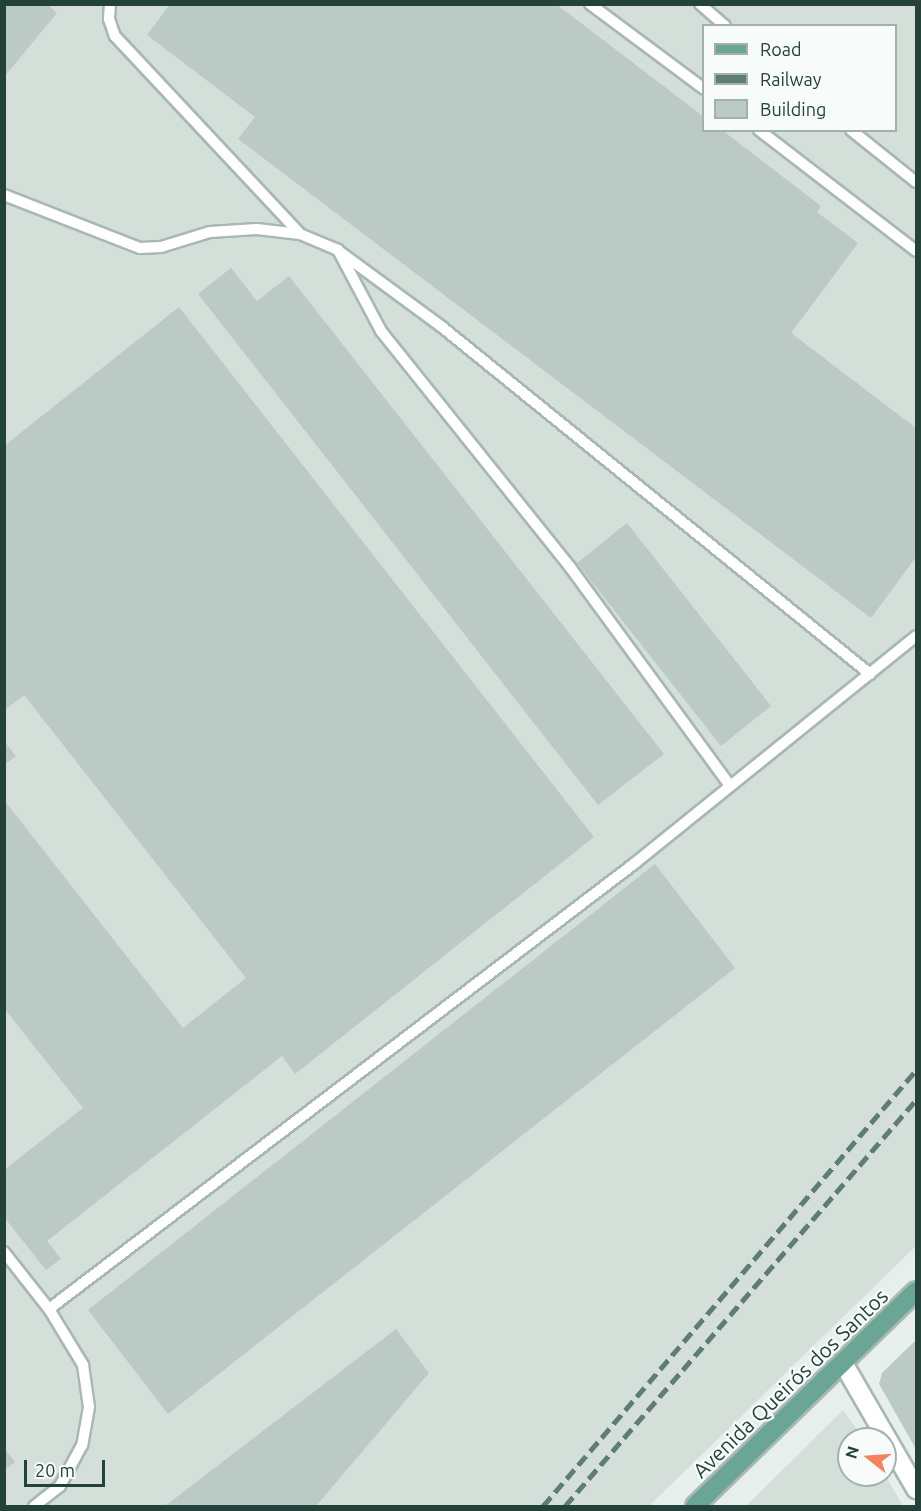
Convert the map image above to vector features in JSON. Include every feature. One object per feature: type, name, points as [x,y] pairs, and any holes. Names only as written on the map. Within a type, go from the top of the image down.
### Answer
[{"type":"main road","name":"Avenida Queirós dos Santos","points":[[695,1506],[916,1291]]},
{"type":"street","points":[[843,1363],[916,1488]]},
{"type":"lane","points":[[110,4],[109,19],[116,36],[300,234]]},
{"type":"lane","points":[[590,4],[702,88]]},
{"type":"lane","points":[[700,4],[723,24]]},
{"type":"lane","points":[[762,132],[916,251]]},
{"type":"lane","points":[[854,132],[916,182]]},
{"type":"lane","points":[[4,195],[140,248],[161,248],[210,232],[257,229],[300,234],[338,250],[442,327],[870,674]]},
{"type":"lane","points":[[338,250],[381,331],[570,567],[730,786]]},
{"type":"lane","points":[[49,1309],[635,863],[916,636]]},
{"type":"lane","points":[[4,1252],[49,1309],[83,1365],[90,1407],[82,1445],[60,1486],[34,1506]]},
{"type":"shaded area","points":[[5,5],[916,5],[916,1246],[649,1506],[5,1506]]},
{"type":"shaded area","points":[[843,1410],[855,1427],[837,1427],[837,1487],[892,1487],[903,1506],[746,1506]]},
{"type":"building","points":[[4,4],[47,4],[57,13],[4,77]]},
{"type":"building","points":[[170,4],[556,4],[702,115],[702,132],[725,132],[821,206],[817,212],[858,243],[791,333],[916,428],[916,557],[871,618],[238,139],[255,117],[147,35]]},
{"type":"building","points":[[231,268],[257,301],[289,276],[664,754],[598,805],[198,294]]},
{"type":"building","points":[[179,307],[594,837],[295,1074],[282,1056],[47,1241],[61,1259],[46,1270],[4,1217],[4,1170],[83,1108],[4,1008],[4,800],[183,1028],[246,978],[24,695],[4,711],[4,446]]},
{"type":"building","points":[[627,523],[771,706],[721,746],[577,563]]},
{"type":"building","points":[[4,741],[16,756],[4,765]]},
{"type":"building","points":[[655,864],[735,968],[168,1414],[88,1310]]},
{"type":"building","points":[[396,1329],[429,1373],[316,1506],[165,1506]]},
{"type":"building","points":[[916,1340],[916,1449],[879,1384],[882,1373]]},
{"type":"building","points":[[4,1448],[15,1462],[4,1470]]},
{"type":"railway","points":[[543,1506],[916,1070]]},
{"type":"railway","points":[[565,1506],[916,1100]]}]
